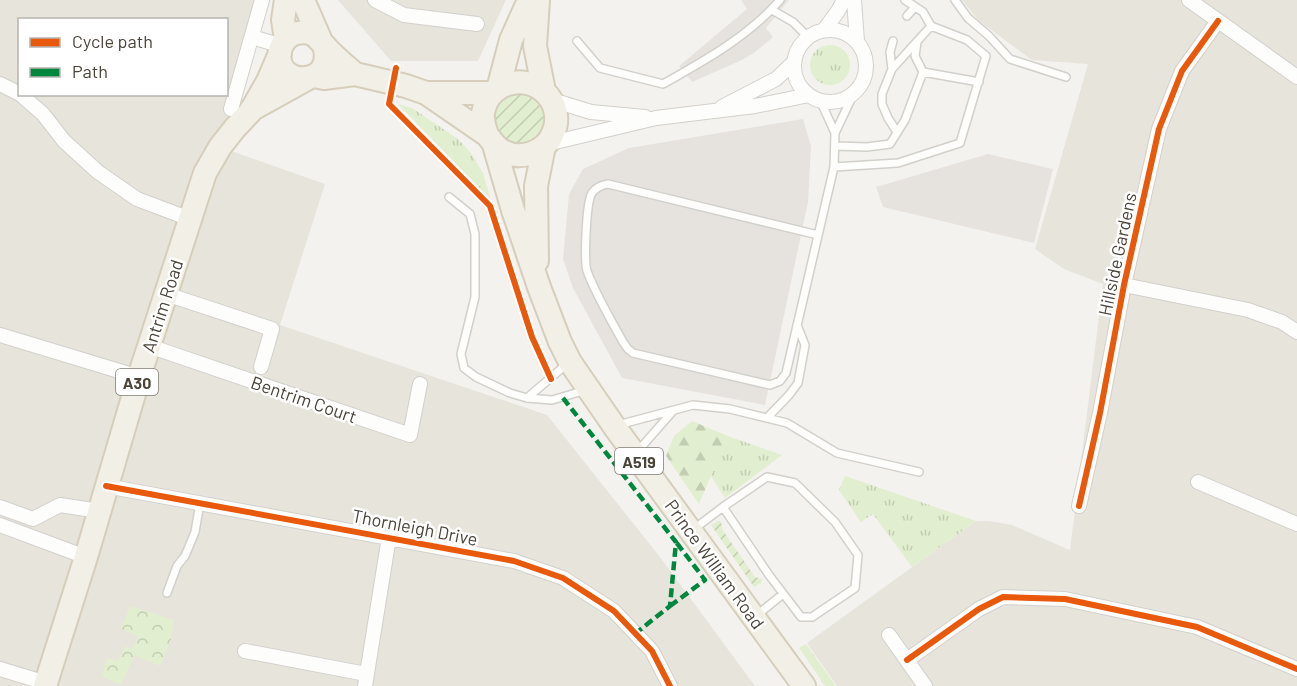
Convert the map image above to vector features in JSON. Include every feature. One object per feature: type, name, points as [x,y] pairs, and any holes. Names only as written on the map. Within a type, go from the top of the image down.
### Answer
[{"type":"main road","name":"Antrim Road","points":[[46,684],[86,557],[105,486],[205,173],[220,147],[235,128],[241,110],[267,81],[282,46],[286,0]]},
{"type":"main road","name":"A30","points":[[303,0],[322,42],[355,74]]},
{"type":"main road","name":"A519","points":[[490,140],[483,124],[483,112],[487,102],[496,91],[511,40],[529,0]]},
{"type":"main road","name":"A519","points":[[538,0],[535,46],[548,95],[556,111],[553,134],[545,145]]},
{"type":"main road","points":[[282,46],[293,34],[301,32],[308,33],[322,42],[326,59],[324,66],[311,77]]},
{"type":"main road","name":"A30","points":[[282,46],[280,60],[282,67],[293,77],[324,78],[355,74],[406,86],[426,93],[490,140]]},
{"type":"main road","name":"Antrim Road","points":[[241,110],[311,77]]},
{"type":"main road","points":[[496,91],[512,82],[523,82],[534,85],[548,95]]},
{"type":"main road","name":"A30","points":[[426,93],[496,91]]},
{"type":"main road","points":[[490,140],[504,152],[515,155],[527,155],[545,145]]},
{"type":"main road","name":"Prince William Road","points":[[490,140],[539,287],[570,362],[614,426],[804,686]]},
{"type":"main road","name":"Prince William Road","points":[[539,287],[536,186],[545,145]]},
{"type":"street","points":[[241,110],[252,37],[262,0]]},
{"type":"street","points":[[375,0],[404,15],[477,24]]},
{"type":"street","points":[[824,30],[844,0]]},
{"type":"street","points":[[854,0],[856,41]]},
{"type":"street","points":[[1189,0],[1297,77]]},
{"type":"street","name":"Hillside Gardens","points":[[1079,506],[1100,413],[1124,285],[1159,129],[1182,71],[1218,21]]},
{"type":"street","points":[[824,30],[833,30],[850,35],[856,41],[863,51],[866,73],[862,84],[854,93],[832,102],[814,97],[800,86],[795,74],[794,62],[801,44],[808,37],[824,30]]},
{"type":"street","points":[[252,37],[282,46]]},
{"type":"street","points":[[712,112],[776,79],[794,62]]},
{"type":"street","points":[[0,84],[18,93]]},
{"type":"street","points":[[548,95],[591,112],[656,118]]},
{"type":"street","points":[[22,96],[43,114],[64,141],[98,172],[136,199],[190,219]]},
{"type":"street","points":[[545,145],[656,118],[814,97]]},
{"type":"street","points":[[1124,285],[1248,310],[1281,322],[1297,332]]},
{"type":"street","name":"Bentrim Court","points":[[166,294],[272,329],[261,367]]},
{"type":"street","points":[[0,335],[139,377]]},
{"type":"street","name":"Bentrim Court","points":[[149,346],[410,435],[420,384]]},
{"type":"street","points":[[1198,482],[1297,524]]},
{"type":"street","name":"Thornleigh Drive","points":[[105,486],[514,561],[562,578],[614,611],[652,651],[670,686]]},
{"type":"street","points":[[0,507],[33,519],[60,505],[99,511]]},
{"type":"street","points":[[0,525],[86,557]]},
{"type":"street","points":[[245,651],[365,680],[389,537]]},
{"type":"street","points":[[907,660],[979,609],[1003,597],[1065,598],[1197,627],[1297,669]]},
{"type":"street","points":[[889,635],[925,686]]},
{"type":"street","points":[[0,669],[46,684]]},
{"type":"lane","points":[[577,41],[600,68],[663,84],[722,50],[772,10],[780,0]]},
{"type":"lane","points":[[834,167],[898,163],[960,143],[986,56],[967,40],[931,26],[923,12],[905,0]]},
{"type":"lane","points":[[954,0],[968,18],[1010,59],[1066,77]]},
{"type":"lane","points":[[906,16],[915,7]]},
{"type":"lane","points":[[772,10],[793,22],[808,37]]},
{"type":"lane","points":[[897,132],[882,104],[882,94],[892,69],[931,26]]},
{"type":"lane","points":[[892,69],[890,52],[893,41]]},
{"type":"lane","points":[[836,146],[867,147],[890,144],[905,120],[923,72],[915,56],[917,41]]},
{"type":"lane","points":[[923,72],[979,82]]},
{"type":"lane","points":[[835,134],[854,93]]},
{"type":"lane","points":[[814,97],[835,134],[834,167],[786,373],[780,381],[770,385],[633,353],[623,342],[587,271],[585,253],[589,202],[592,193],[601,185],[608,184],[818,235]]},
{"type":"lane","points":[[449,197],[470,214],[476,234],[475,297],[461,354],[465,368],[476,377],[510,393],[527,398],[552,400],[589,390]]},
{"type":"lane","points":[[767,418],[798,383],[805,345],[797,325]]},
{"type":"lane","points":[[527,398],[570,362]]},
{"type":"lane","points":[[614,426],[693,405],[730,409],[787,423],[837,453],[919,472]]},
{"type":"lane","points":[[635,454],[673,411]]},
{"type":"lane","points":[[692,531],[723,507],[767,477],[795,483],[835,522],[858,555],[855,588],[812,618],[801,617],[723,507]]},
{"type":"lane","points":[[167,593],[177,566],[185,556],[195,532],[200,503]]},
{"type":"lane","points":[[754,617],[783,594]]},
{"type":"shaded area","points":[[0,0],[262,0],[220,147],[325,184],[280,325],[547,415],[660,557],[755,686],[0,686]]},
{"type":"shaded area","points":[[338,0],[506,0],[478,61],[391,61]]},
{"type":"shaded area","points":[[741,0],[789,0],[766,28],[773,37],[742,60],[692,82],[679,66],[747,9]]},
{"type":"shaded area","points":[[962,0],[1297,0],[1297,686],[837,686],[807,643],[976,521],[1012,525],[1070,550],[1103,284],[1064,269],[1035,249],[1088,64],[1032,60],[978,20]]},
{"type":"shaded area","points":[[803,119],[811,146],[808,202],[765,405],[622,378],[573,288],[563,259],[569,194],[583,169],[629,148]]},
{"type":"shaded area","points":[[988,154],[1053,169],[1034,243],[883,207],[876,187]]},
{"type":"green space","points":[[830,45],[838,46],[844,51],[849,57],[849,73],[844,79],[838,84],[830,85],[822,84],[816,79],[811,73],[810,65],[811,57],[816,51],[822,46]]},
{"type":"green space","points":[[515,90],[540,97],[548,122],[540,137],[528,143],[509,142],[496,129],[493,119],[499,100]]},
{"type":"green space","points":[[398,104],[412,108],[458,139],[471,153],[483,173],[491,200]]},
{"type":"green space","points":[[692,421],[728,436],[699,504],[666,456],[674,436]]},
{"type":"green space","points":[[728,436],[782,455],[725,498],[711,476]]},
{"type":"green space","points":[[845,476],[976,521],[912,567],[873,514],[861,522],[839,490]]},
{"type":"green space","points":[[720,521],[722,529],[755,577],[762,579],[761,583],[754,587],[711,525]]},
{"type":"green space","points":[[130,606],[174,620],[171,639],[160,666],[134,655],[121,685],[102,676],[107,657],[118,661],[125,646],[132,649],[138,636],[121,629]]},
{"type":"green space","points":[[806,644],[836,686],[825,686],[799,648]]},
{"type":"marked path","points":[[563,398],[676,542],[670,606],[636,633]]},
{"type":"marked path","points":[[670,606],[705,580],[676,542]]},
{"type":"cycle path","points":[[1079,506],[1100,413],[1124,285],[1159,129],[1182,71],[1218,21]]},
{"type":"cycle path","points":[[396,68],[389,104],[490,206],[532,337],[551,379]]},
{"type":"cycle path","points":[[106,486],[514,561],[563,578],[614,611],[652,651],[670,686]]},
{"type":"cycle path","points":[[907,660],[979,609],[1003,597],[1065,599],[1197,627],[1297,669]]}]
